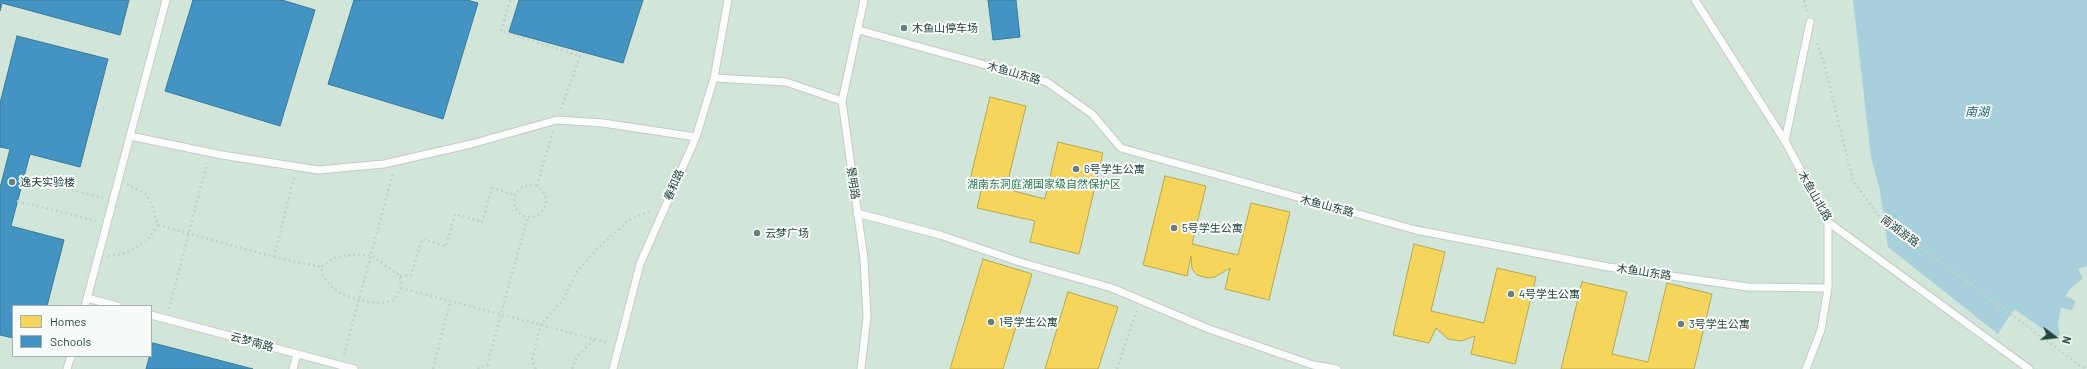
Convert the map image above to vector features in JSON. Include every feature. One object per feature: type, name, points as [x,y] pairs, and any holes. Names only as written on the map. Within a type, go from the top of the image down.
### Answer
[{"type":"lane","points":[[85,305],[166,0]]},
{"type":"lane","name":"春和路","points":[[613,369],[640,264],[696,137],[714,78],[728,0]]},
{"type":"lane","name":"景明路","points":[[861,369],[867,317],[864,259],[842,101],[859,30],[864,0]]},
{"type":"lane","name":"木鱼山北路","points":[[1695,0],[1785,141],[1828,222],[2029,369]]},
{"type":"lane","points":[[1785,141],[1810,22]]},
{"type":"lane","name":"木鱼山东路","points":[[859,30],[1047,82],[1092,114],[1121,148],[1416,230],[1608,267],[1748,287],[1828,288]]},
{"type":"lane","points":[[714,78],[786,82],[842,101]]},
{"type":"lane","points":[[130,136],[210,153],[318,170],[396,161],[472,144],[557,120],[603,123],[696,137]]},
{"type":"lane","points":[[857,213],[940,235],[1020,262],[1112,288],[1209,329],[1313,367],[1336,369]]},
{"type":"lane","points":[[1806,369],[1821,330],[1828,288],[1828,222]]},
{"type":"lane","points":[[88,298],[113,305]]},
{"type":"lane","name":"云梦南路","points":[[152,315],[354,369]]},
{"type":"lane","points":[[293,369],[297,354]]},
{"type":"lane","points":[[67,369],[71,357]]},
{"type":"path","points":[[510,0],[501,31],[580,56],[557,120],[537,186]]},
{"type":"path","name":"南湖游路","points":[[1804,0],[1824,63],[1853,181],[1878,215],[2079,365],[2087,369]]},
{"type":"path","points":[[167,319],[210,153]]},
{"type":"path","points":[[341,366],[396,161]]},
{"type":"path","points":[[274,257],[297,167]]},
{"type":"path","points":[[24,177],[113,200]]},
{"type":"path","points":[[118,181],[133,185],[146,194],[158,225]]},
{"type":"path","points":[[532,185],[537,186],[545,193],[546,204],[541,213],[531,217],[518,210],[515,206],[515,195],[522,187],[532,185]]},
{"type":"path","points":[[158,225],[274,257],[321,267],[334,258],[348,255],[371,255],[400,276],[411,275],[422,239],[446,246],[455,214],[482,222],[492,188],[515,195]]},
{"type":"path","points":[[18,201],[107,224]]},
{"type":"path","points":[[536,369],[532,360],[541,324],[563,300],[576,273],[600,247],[629,220],[666,204]]},
{"type":"path","points":[[487,365],[528,216]]},
{"type":"path","points":[[99,254],[111,256],[123,254],[147,241],[158,225]]},
{"type":"path","points":[[321,267],[323,276],[331,286],[341,294],[359,300],[384,303],[394,300],[400,288],[400,276]]},
{"type":"path","points":[[400,288],[541,324],[618,346]]},
{"type":"path","points":[[1117,369],[1140,300]]},
{"type":"path","points":[[433,369],[450,302]]},
{"type":"path","points":[[572,369],[577,356],[596,339]]},
{"type":"path","points":[[478,369],[479,367],[487,365]]},
{"type":"path","points":[[487,365],[490,369]]},
{"type":"green space","name":"湖南东洞庭湖国家级自然保护区","points":[[0,0],[2087,0],[2087,369],[0,369]]},
{"type":"water","name":"南湖","points":[[1853,0],[2087,0],[2087,266],[2078,269],[2083,278],[2069,290],[2066,296],[2076,301],[2072,310],[2061,308],[2058,324],[2060,335],[2054,337],[2014,309],[1998,334],[1888,247],[1880,191],[1871,157]]},
{"type":"building: Homes","name":"6号学生公寓","points":[[990,97],[1026,106],[1006,189],[1045,199],[1058,142],[1103,153],[1079,254],[1030,242],[1035,221],[977,208],[982,187],[969,184]]},
{"type":"building: Homes","name":"5号学生公寓","points":[[1165,176],[1206,186],[1192,244],[1238,255],[1251,203],[1290,212],[1269,300],[1225,289],[1230,268],[1215,277],[1208,278],[1197,275],[1192,269],[1191,256],[1187,276],[1143,265]]},
{"type":"building: Homes","name":"4号学生公寓","points":[[1414,244],[1445,252],[1431,311],[1484,323],[1497,268],[1536,277],[1515,364],[1471,354],[1475,336],[1461,341],[1448,339],[1436,328],[1429,343],[1393,335]]},
{"type":"building: Homes","name":"1号学生公寓","points":[[983,259],[1032,274],[1003,369],[950,369]]},
{"type":"building: Homes","name":"3号学生公寓","points":[[1582,282],[1627,292],[1612,354],[1648,362],[1667,283],[1712,294],[1694,369],[1561,369]]},
{"type":"building: Homes","name":"1号学生公寓","points":[[1068,292],[1118,307],[1098,369],[1045,369]]},
{"type":"building: Schools","points":[[0,0],[129,0],[120,35],[2,3],[0,11]]},
{"type":"building: Schools","points":[[193,0],[282,0],[315,10],[280,126],[165,91]]},
{"type":"building: Schools","points":[[354,0],[467,0],[478,3],[443,119],[328,84]]},
{"type":"building: Schools","points":[[519,0],[643,0],[623,63],[509,32]]},
{"type":"building: Schools","points":[[988,0],[1016,0],[1020,37],[993,40]]},
{"type":"building: Schools","name":"逸夫实验楼","points":[[17,36],[108,59],[80,167],[30,154],[11,226],[64,240],[47,305],[12,305],[12,338],[0,335],[0,188],[10,149],[0,147],[0,103]]},
{"type":"building: Schools","points":[[153,343],[253,369],[146,369],[149,357],[152,357]]},
{"type":"place","name":"木鱼山停车场","points":[[904,28]]},
{"type":"place","name":"6号学生公寓","points":[[1076,169]]},
{"type":"place","name":"逸夫实验楼","points":[[12,182]]},
{"type":"place","name":"5号学生公寓","points":[[1174,228]]},
{"type":"place","name":"云梦广场","points":[[757,233]]},
{"type":"place","name":"4号学生公寓","points":[[1511,294]]},
{"type":"place","name":"1号学生公寓","points":[[991,322]]},
{"type":"place","name":"3号学生公寓","points":[[1681,324]]}]
